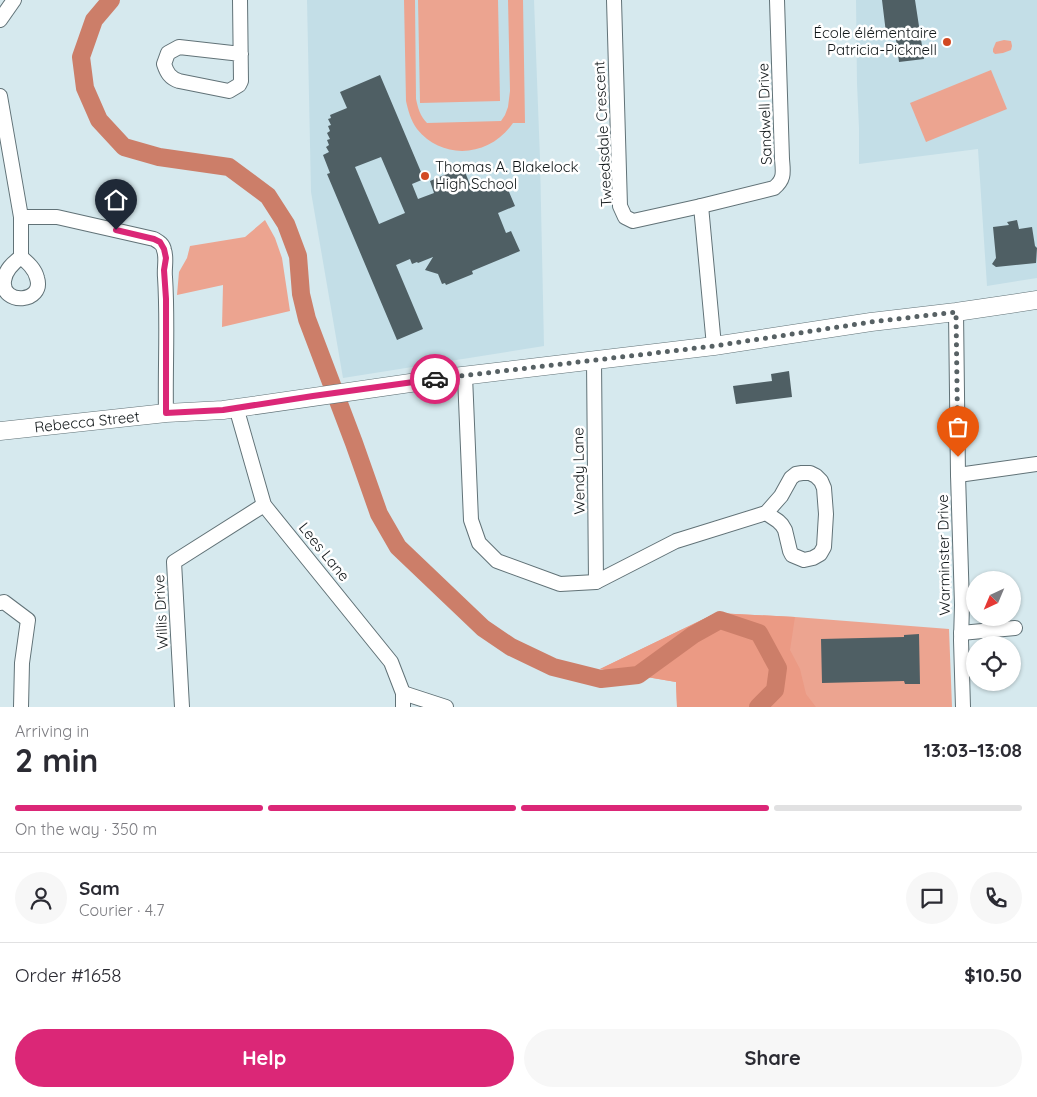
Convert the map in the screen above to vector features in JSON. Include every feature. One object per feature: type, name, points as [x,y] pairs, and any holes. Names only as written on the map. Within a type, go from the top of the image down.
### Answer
[{"type":"main road","name":"Rebecca Street","points":[[0,431],[166,413],[223,410],[355,390],[714,346],[871,322],[1037,300]]},
{"type":"street","points":[[0,20],[14,0]]},
{"type":"street","points":[[240,0],[241,54],[241,81],[239,85],[229,91],[172,78],[164,64],[168,53],[179,47],[241,54]]},
{"type":"street","name":"Tweedsdale Crescent","points":[[614,0],[620,206],[625,217],[633,221],[701,206]]},
{"type":"street","name":"Sandwell Drive","points":[[701,206],[774,188],[780,183],[783,172],[777,0]]},
{"type":"street","points":[[0,96],[20,217],[21,257]]},
{"type":"street","points":[[701,206],[714,346]]},
{"type":"street","points":[[20,217],[58,217],[160,242],[166,258],[164,270],[166,299],[166,413]]},
{"type":"street","name":"Warminster Drive","points":[[956,312],[963,707]]},
{"type":"street","name":"Wendy Lane","points":[[594,360],[596,582]]},
{"type":"street","points":[[466,376],[471,520],[479,543],[497,561],[560,584],[596,582],[676,541],[766,513],[781,496],[792,478],[802,472],[816,476],[824,488],[826,514],[824,547],[820,554],[804,560],[792,555],[782,525],[766,513]]},
{"type":"street","name":"Lees Lane","points":[[236,408],[264,505],[391,662],[403,700]]},
{"type":"street","points":[[958,475],[1037,464]]},
{"type":"street","name":"Willis Drive","points":[[182,707],[174,562],[264,505]]},
{"type":"street","points":[[0,603],[4,602],[28,620],[22,663],[21,707]]},
{"type":"street","points":[[961,633],[1015,628]]},
{"type":"street","points":[[403,700],[446,707]]},
{"type":"shaded area","name":"Thomas A. Blakelock High School","points":[[307,0],[534,0],[544,346],[343,378],[311,192]]},
{"type":"shaded area","points":[[404,0],[415,0],[416,99],[421,115],[427,123],[501,121],[508,107],[510,91],[508,0],[523,0],[525,123],[513,123],[492,143],[466,151],[440,146],[428,139],[417,129],[411,119],[406,101]]},
{"type":"shaded area","points":[[418,0],[498,0],[500,101],[420,103]]},
{"type":"shaded area","name":"École élémentaire Patricia-Picknell","points":[[856,0],[1037,0],[1037,278],[987,286],[978,149],[859,164]]},
{"type":"shaded area","points":[[1011,41],[1011,50],[995,54],[993,49],[996,42]]},
{"type":"shaded area","points":[[991,70],[1007,109],[926,142],[910,103]]},
{"type":"shaded area","points":[[265,220],[275,238],[282,258],[290,311],[222,327],[223,285],[177,295],[179,272],[187,258],[190,246],[245,237]]},
{"type":"shaded area","points":[[716,613],[949,629],[952,707],[677,707],[676,682],[600,669]]},
{"type":"shaded area","points":[[716,613],[795,617],[790,650],[800,669],[806,694],[816,707],[677,707],[676,682],[600,669]]},
{"type":"building","points":[[882,0],[915,0],[924,59],[899,62],[895,32],[886,33]]},
{"type":"building","points":[[380,75],[424,179],[412,184],[418,199],[434,193],[430,181],[463,167],[473,192],[504,180],[515,206],[498,213],[506,233],[511,231],[520,251],[472,271],[473,274],[446,285],[445,283],[442,284],[438,274],[425,270],[433,257],[412,264],[410,259],[396,265],[423,329],[397,340],[327,174],[330,173],[323,155],[329,152],[326,147],[329,145],[327,140],[330,139],[327,133],[330,131],[328,126],[331,125],[328,119],[331,118],[330,115],[347,108],[340,92]],"holes":[[[381,157],[405,213],[379,224],[355,167]]]},
{"type":"building","points":[[1017,220],[1019,229],[1032,227],[1037,248],[1036,263],[996,267],[992,264],[996,258],[993,227],[1009,225],[1007,222]]},
{"type":"building","points":[[789,371],[792,397],[736,404],[733,386],[772,381],[771,374]]},
{"type":"building","points":[[919,634],[920,684],[905,684],[904,681],[822,683],[821,639],[904,637],[904,635]]},
{"type":"waterway","points":[[111,0],[94,20],[81,57],[85,88],[99,120],[124,147],[159,157],[229,167],[268,196],[286,224],[298,256],[301,294],[307,319],[379,514],[398,547],[483,628],[511,647],[553,667],[601,679],[638,675],[693,635],[720,620],[759,633],[778,668],[775,690],[758,707]]},
{"type":"way so far","points":[[435,379],[714,346],[871,322],[956,312],[958,457]]},
{"type":"place","name":"École élémentaire Patricia-Picknell","points":[[947,42]]},
{"type":"place","name":"Thomas A. Blakelock High School","points":[[425,176]]},
{"type":"route","points":[[116,230],[154,239],[160,242],[164,249],[166,258],[164,270],[166,299],[166,413],[223,410],[435,379]]}]
